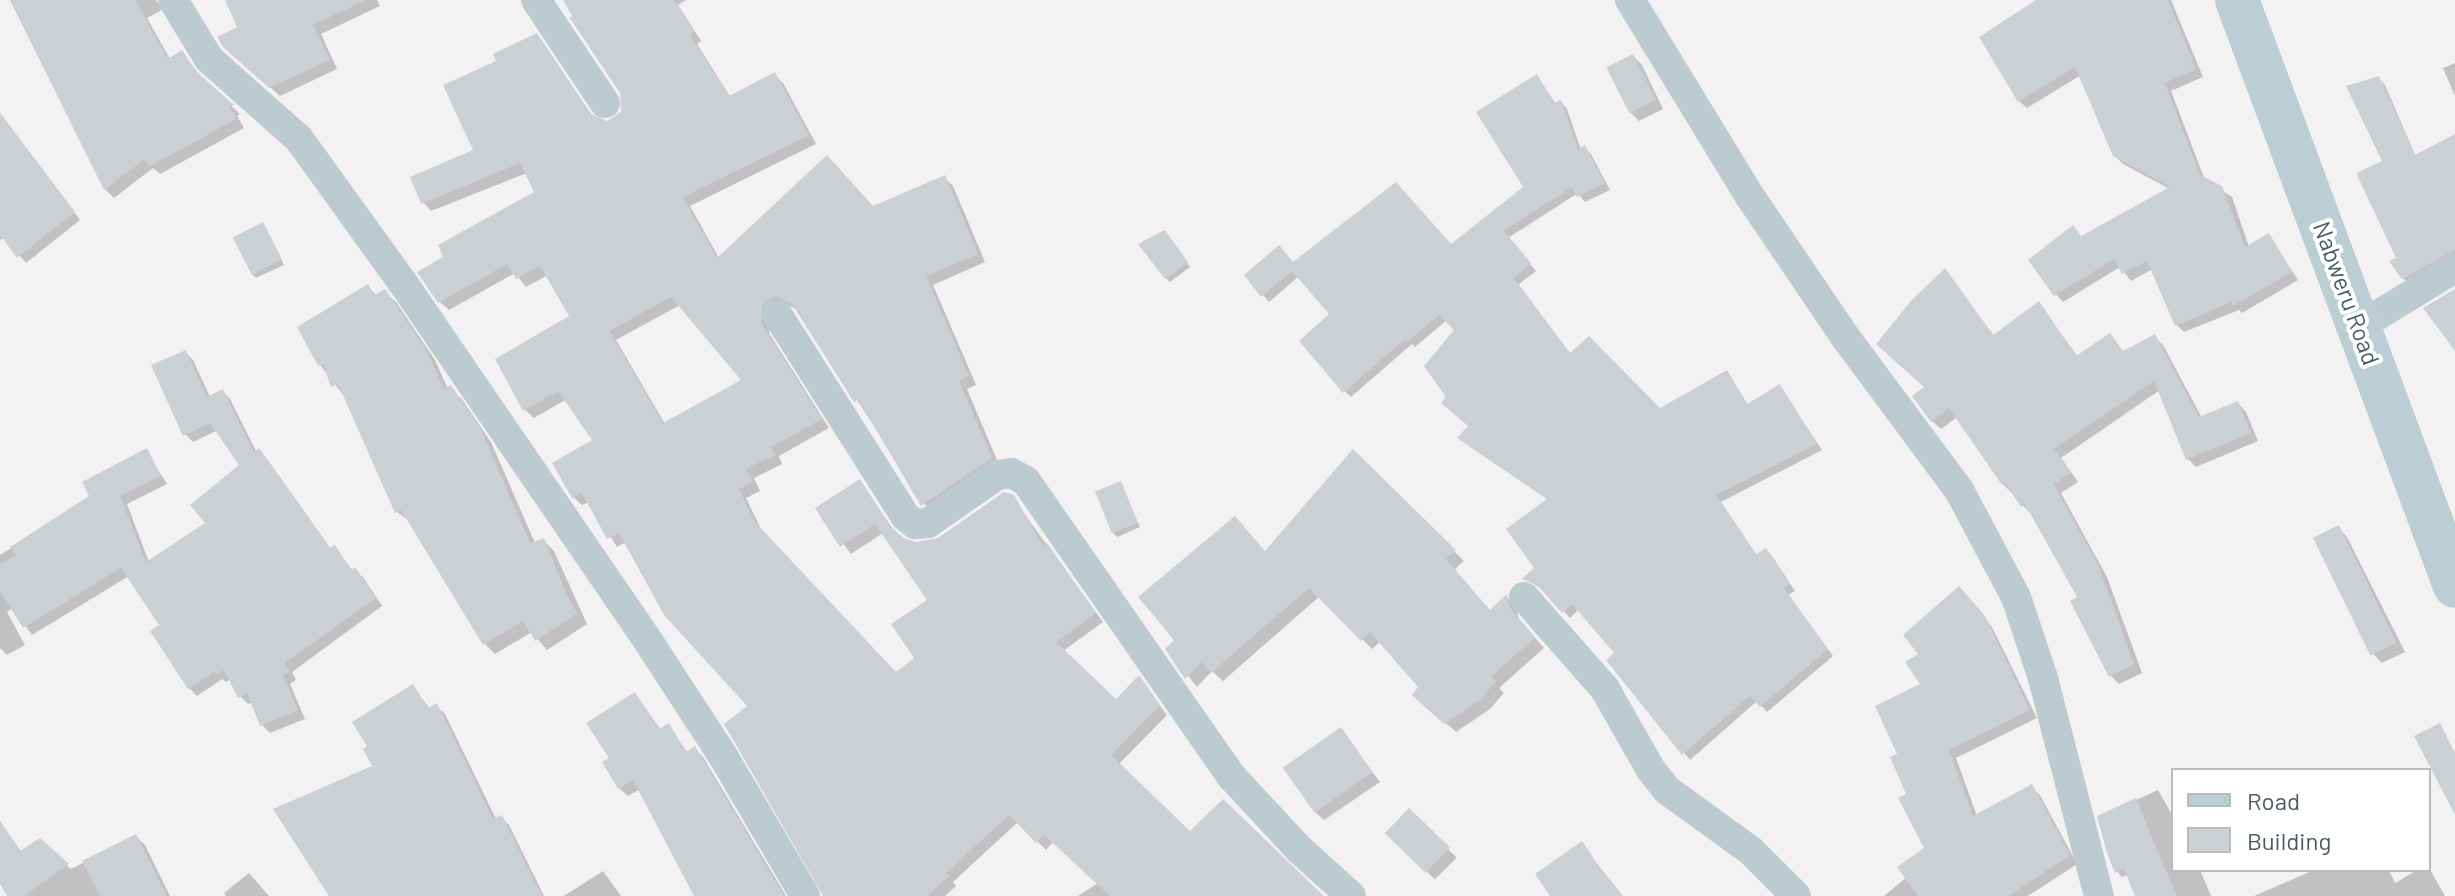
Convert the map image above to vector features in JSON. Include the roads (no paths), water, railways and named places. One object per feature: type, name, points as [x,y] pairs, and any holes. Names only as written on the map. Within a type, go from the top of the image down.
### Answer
[{"type":"main road","name":"Nabweru Road","points":[[2237,0],[2455,586]]},
{"type":"street","points":[[173,0],[209,59],[299,139],[403,283],[650,644],[723,756],[805,896]]},
{"type":"street","points":[[536,0],[605,103]]},
{"type":"street","points":[[1630,0],[1749,195],[1846,338],[1959,490],[2009,584],[2043,678],[2099,896]]},
{"type":"street","points":[[2360,326],[2455,268]]},
{"type":"street","points":[[777,314],[905,516],[915,524],[928,523],[997,475],[1011,473],[1026,481],[1232,777],[1299,849],[1351,896]]},
{"type":"street","points":[[1524,597],[1605,689],[1651,770],[1667,790],[1750,850],[1796,896]]}]
